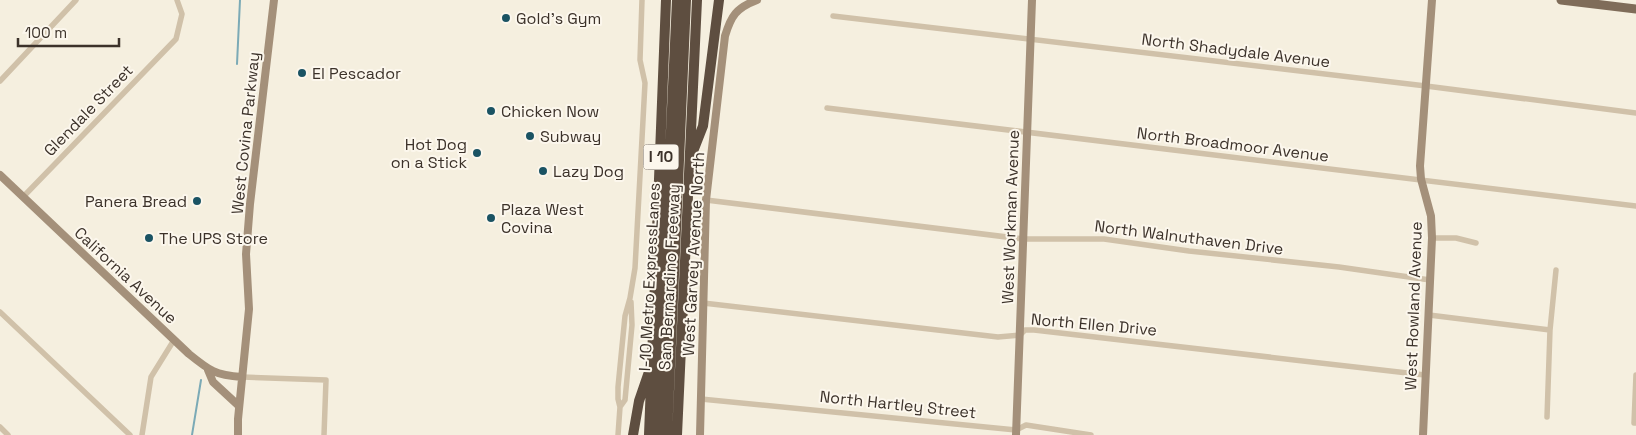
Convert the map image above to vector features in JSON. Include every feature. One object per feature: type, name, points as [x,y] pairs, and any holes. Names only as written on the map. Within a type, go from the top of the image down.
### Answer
[{"type":"highway","name":"San Bernardino Freeway","points":[[649,435],[666,0]]},
{"type":"highway","name":"I-10 Metro ExpressLanes","points":[[657,435],[677,0]]},
{"type":"highway","name":"I-10 Metro ExpressLanes","points":[[667,435],[686,0]]},
{"type":"highway","name":"San Bernardino Freeway","points":[[678,435],[697,0]]},
{"type":"highway","points":[[689,162],[703,126],[719,0]]},
{"type":"highway","points":[[633,435],[638,402],[652,362]]},
{"type":"main road","points":[[1561,0],[1636,10]]},
{"type":"street","points":[[0,81],[76,0]]},
{"type":"street","name":"Glendale Street","points":[[23,197],[176,39],[182,14],[177,0]]},
{"type":"street","name":"West Covina Parkway","points":[[238,435],[239,406],[249,309],[246,254],[274,0]]},
{"type":"street","points":[[618,435],[620,407],[626,400],[632,325],[630,298],[635,268],[646,82],[640,60],[642,0]]},
{"type":"street","name":"West Garvey Avenue North","points":[[700,435],[706,200],[724,36],[734,13],[746,4],[757,0]]},
{"type":"street","name":"West Workman Avenue","points":[[1016,432],[1032,0]]},
{"type":"street","name":"West Rowland Avenue","points":[[1423,435],[1432,238],[1431,216],[1421,179],[1420,166],[1432,0]]},
{"type":"street","name":"North Shadydale Avenue","points":[[833,16],[1426,86],[1636,113]]},
{"type":"street","name":"North Broadmoor Avenue","points":[[827,108],[1636,206]]},
{"type":"street","name":"California Avenue","points":[[0,175],[208,370],[223,375],[242,377]]},
{"type":"street","name":"North Walnuthaven Drive","points":[[706,200],[1023,239],[1104,239],[1189,251],[1339,267],[1430,280]]},
{"type":"street","points":[[1432,238],[1456,238],[1476,243]]},
{"type":"street","points":[[1547,417],[1550,330],[1556,270]]},
{"type":"street","name":"North Ellen Drive","points":[[703,303],[998,337],[1020,335],[1024,330],[1034,330],[1425,375]]},
{"type":"street","points":[[0,312],[130,435]]},
{"type":"street","points":[[1429,315],[1550,330]]},
{"type":"street","points":[[142,435],[151,377],[174,340]]},
{"type":"street","points":[[208,370],[214,382],[239,406]]},
{"type":"street","points":[[1635,423],[1636,375]]},
{"type":"street","points":[[242,377],[326,380],[324,435]]},
{"type":"street","name":"North Hartley Street","points":[[701,398],[1016,432],[1026,425],[1090,435]]},
{"type":"street","name":"West Covina Parkway","points":[[233,435],[238,419]]},
{"type":"street","points":[[0,427],[8,435]]},
{"type":"waterway","points":[[237,64],[240,0]]},
{"type":"waterway","points":[[192,435],[201,380]]},
{"type":"place","name":"Gold's Gym","points":[[506,18]]},
{"type":"place","name":"El Pescador","points":[[302,73]]},
{"type":"place","name":"Chicken Now","points":[[491,111]]},
{"type":"place","name":"Subway","points":[[530,136]]},
{"type":"place","name":"Hot Dog on a Stick","points":[[477,153]]},
{"type":"place","name":"Lazy Dog","points":[[543,171]]},
{"type":"place","name":"Panera Bread","points":[[197,201]]},
{"type":"place","name":"Plaza West Covina","points":[[491,218]]},
{"type":"place","name":"The UPS Store","points":[[149,238]]}]
